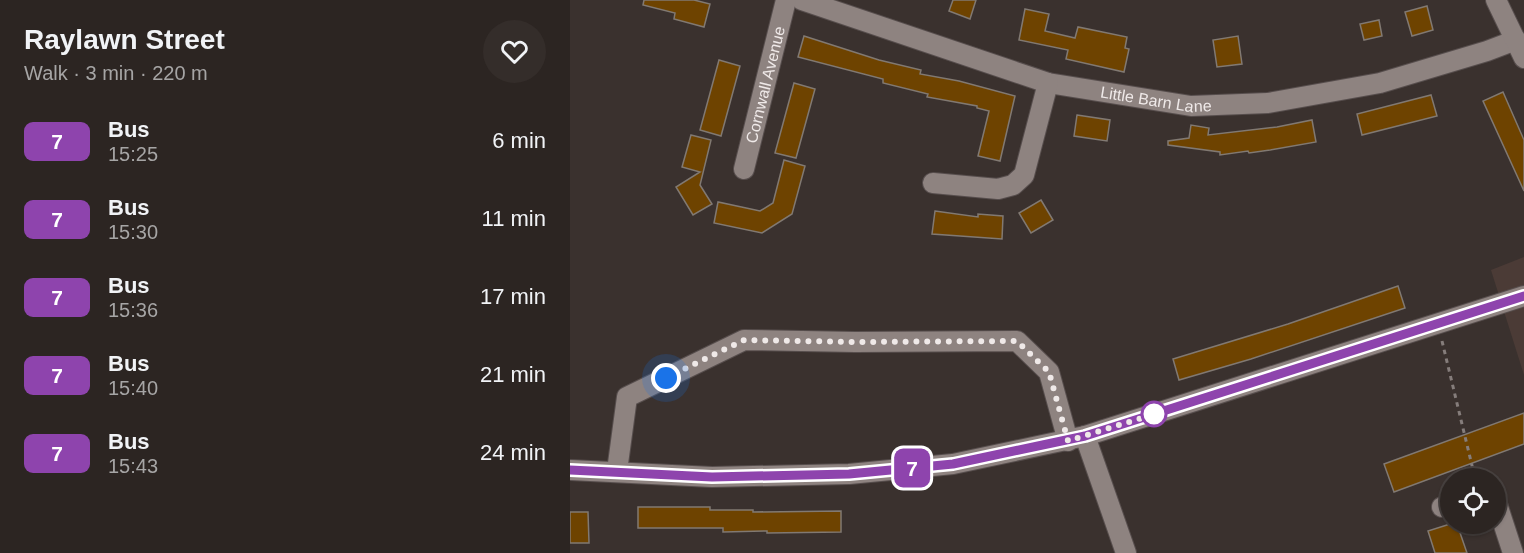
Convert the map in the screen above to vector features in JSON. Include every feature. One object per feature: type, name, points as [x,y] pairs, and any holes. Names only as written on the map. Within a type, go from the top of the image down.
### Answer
[{"type":"street","name":"Cornwall Avenue","points":[[744,169],[786,0]]},
{"type":"street","name":"Little Barn Lane","points":[[802,0],[1048,83],[1191,106],[1268,104],[1380,83],[1487,51],[1520,49]]},
{"type":"street","points":[[1496,0],[1520,49]]},
{"type":"street","points":[[933,183],[998,189],[1013,184],[1024,175],[1048,83]]},
{"type":"street","points":[[570,470],[712,477],[849,474],[953,464],[1076,438],[1524,296]]},
{"type":"street","points":[[617,471],[627,397],[744,340],[1017,341],[1049,372],[1126,553]]},
{"type":"street","points":[[1506,530],[1514,553]]},
{"type":"path","points":[[1438,325],[1473,468]]},
{"type":"shaded area","points":[[1524,257],[1524,375],[1491,270]]},
{"type":"building","points":[[644,0],[694,0],[710,4],[704,27],[674,19],[675,13],[643,5]]},
{"type":"building","points":[[953,0],[976,0],[970,19],[949,11]]},
{"type":"building","points":[[1427,6],[1433,30],[1412,36],[1405,12]]},
{"type":"building","points":[[1025,9],[1049,14],[1045,31],[1075,38],[1078,27],[1127,37],[1125,48],[1129,49],[1124,72],[1066,59],[1068,50],[1019,40]]},
{"type":"building","points":[[1379,20],[1382,36],[1364,40],[1360,24]]},
{"type":"building","points":[[804,36],[879,60],[921,70],[920,74],[959,81],[1015,96],[1000,161],[978,156],[989,111],[977,108],[977,106],[927,97],[928,94],[883,83],[883,79],[798,57]]},
{"type":"building","points":[[1238,36],[1242,64],[1217,67],[1213,40]]},
{"type":"building","points":[[719,60],[740,66],[721,136],[700,130]]},
{"type":"building","points":[[794,83],[815,89],[796,158],[775,153]]},
{"type":"building","points":[[1503,92],[1524,140],[1524,191],[1483,101]]},
{"type":"building","points":[[1431,95],[1437,116],[1362,135],[1357,114]]},
{"type":"building","points":[[1077,115],[1110,120],[1107,141],[1074,136]]},
{"type":"building","points":[[1312,120],[1316,142],[1270,150],[1220,155],[1220,152],[1168,145],[1168,141],[1189,138],[1191,125],[1209,128],[1208,135],[1277,127]]},
{"type":"building","points":[[691,135],[711,140],[700,185],[712,204],[693,215],[676,187],[700,172],[682,167]]},
{"type":"building","points":[[784,160],[805,166],[792,214],[762,233],[714,223],[718,202],[760,211],[773,203]]},
{"type":"building","points":[[1041,200],[1053,220],[1031,233],[1019,213]]},
{"type":"building","points":[[935,211],[978,217],[978,214],[1003,216],[1002,239],[932,234]]},
{"type":"building","points":[[1398,286],[1405,308],[1251,359],[1179,380],[1173,359],[1288,324]]},
{"type":"building","points":[[1524,413],[1524,444],[1459,468],[1440,468],[1440,475],[1394,492],[1384,464]]},
{"type":"building","points":[[638,507],[710,507],[710,510],[753,510],[753,512],[841,511],[841,532],[767,533],[767,531],[723,532],[723,528],[638,528]]},
{"type":"building","points":[[570,512],[588,512],[589,543],[570,543]]},
{"type":"building","points":[[1440,527],[1440,534],[1460,534],[1467,553],[1435,553],[1428,531]]},
{"type":"bus line","name":"7","points":[[570,470],[712,477],[849,474],[953,464],[1085,436],[1524,296]]},
{"type":"route","points":[[666,378],[744,340],[1017,341],[1049,372],[1068,441],[1164,411],[1154,414]]}]
